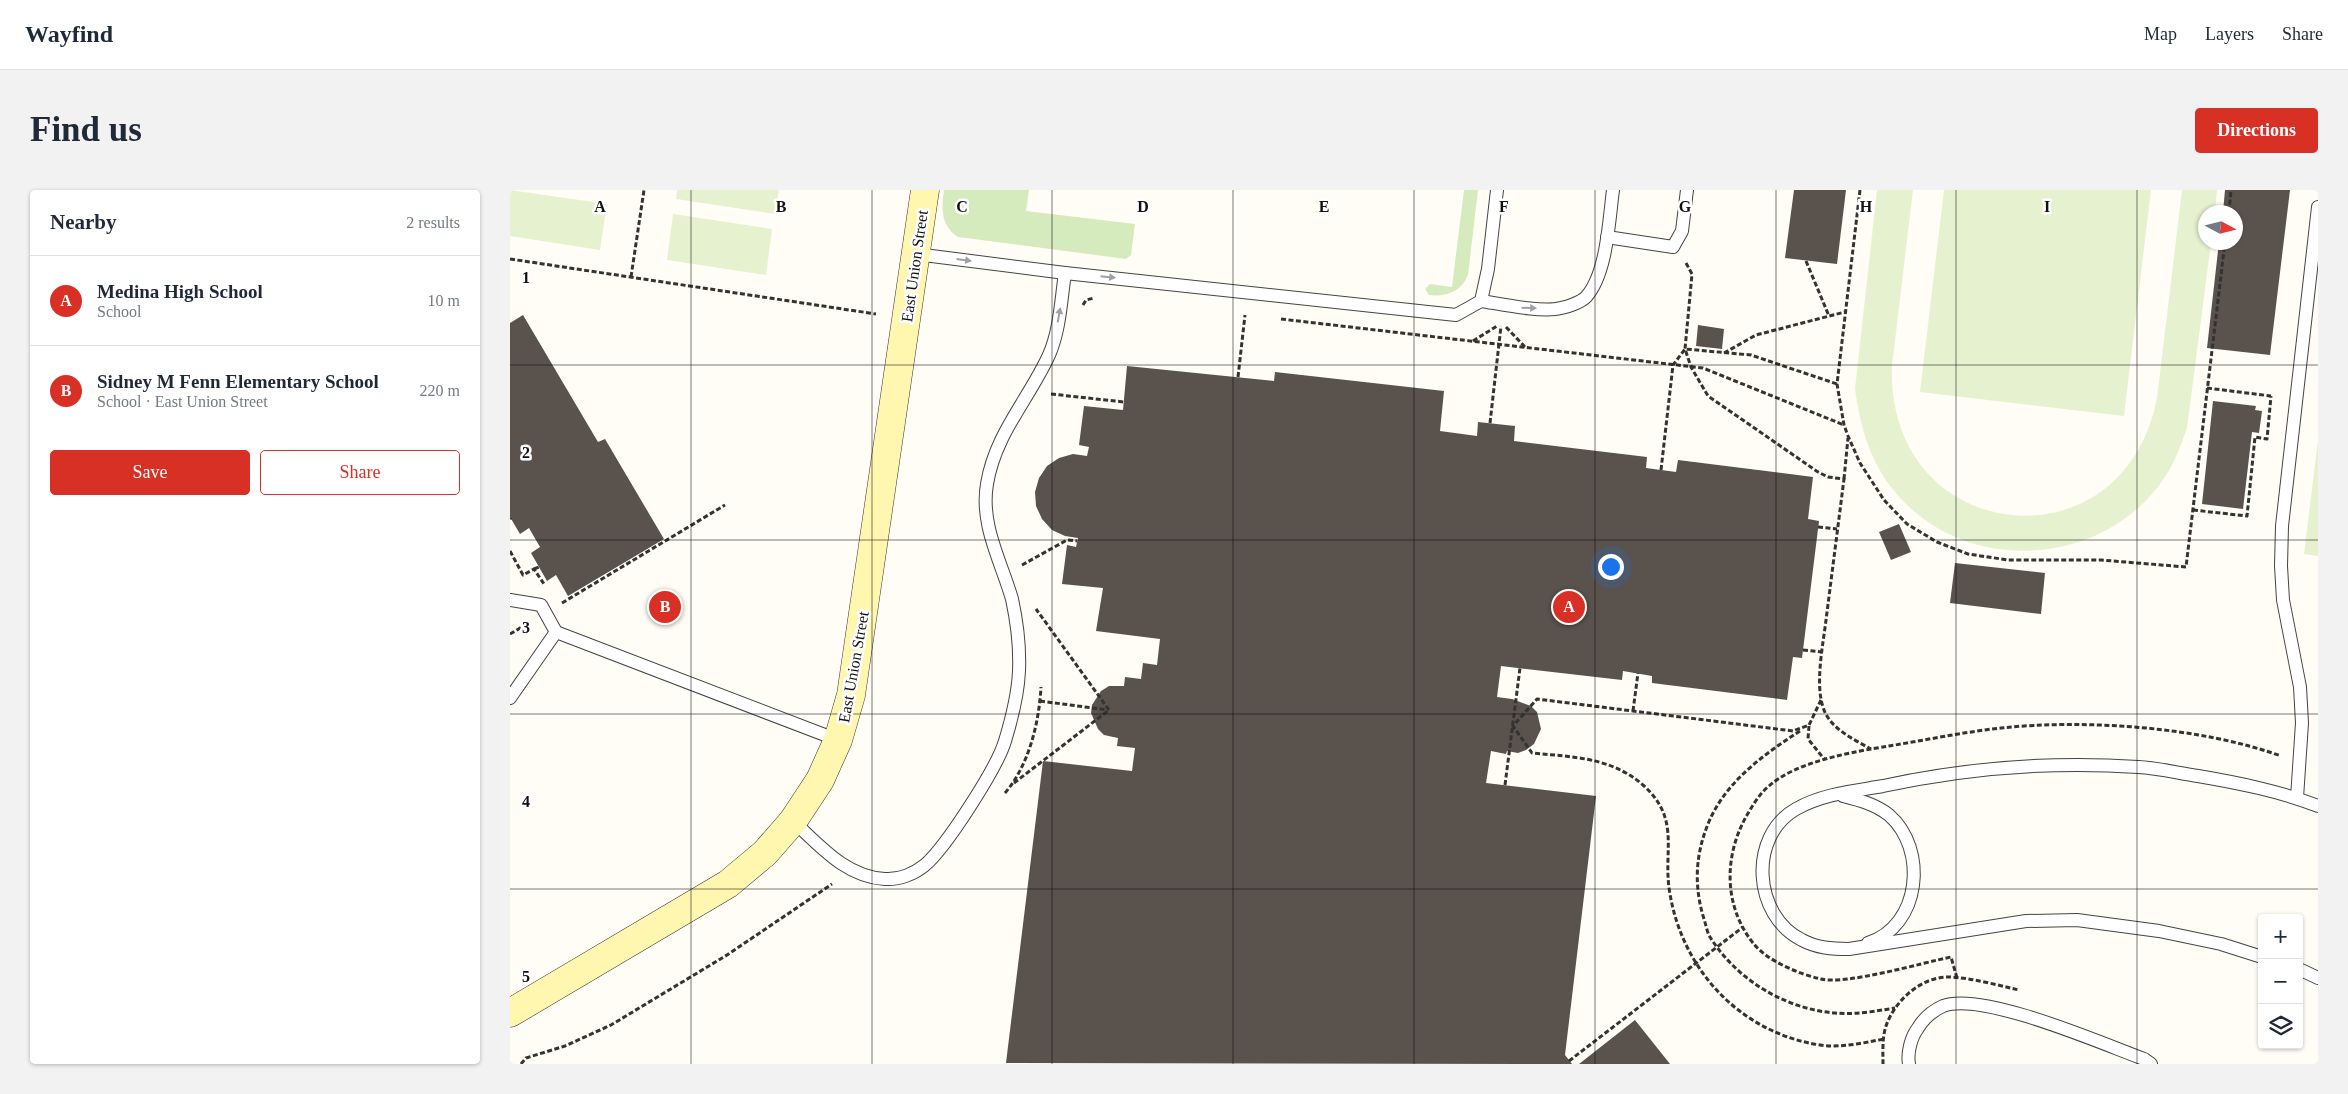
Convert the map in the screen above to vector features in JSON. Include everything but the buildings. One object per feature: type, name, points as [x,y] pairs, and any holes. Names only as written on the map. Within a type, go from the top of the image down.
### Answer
[{"type":"street","name":"East Union Street","points":[[510,1013],[728,884],[765,853],[793,820],[820,780],[838,740],[851,695],[925,190]]},
{"type":"lane","points":[[1481,301],[1488,270],[1497,190]]},
{"type":"lane","points":[[916,254],[1065,273],[1456,316],[1481,301],[1521,307],[1560,309],[1585,298],[1598,275],[1607,237],[1613,190]]},
{"type":"lane","points":[[1607,237],[1672,247],[1682,231],[1687,190]]},
{"type":"lane","points":[[2297,798],[2302,722],[2300,687],[2283,600],[2281,566],[2282,526],[2318,207]]},
{"type":"lane","points":[[793,820],[832,857],[857,874],[887,880],[909,876],[926,864],[940,848],[992,770],[1005,742],[1015,704],[1019,671],[1017,634],[1012,600],[991,538],[986,512],[986,485],[993,457],[1004,430],[1048,355],[1054,338],[1065,273]]},
{"type":"lane","points":[[510,600],[541,605],[556,632],[838,740]]},
{"type":"lane","points":[[510,698],[556,632]]},
{"type":"lane","points":[[2258,956],[2221,944],[2159,931],[2077,920],[2026,921],[1849,950],[1824,949],[1800,940],[1780,924],[1767,902],[1761,876],[1764,851],[1776,828],[1794,810],[1818,799],[1931,776],[2044,764],[2140,767],[2247,784],[2318,806]]},
{"type":"lane","points":[[1818,799],[1843,796],[1869,802],[1889,816],[1900,828],[1905,835],[1914,858],[1914,883],[1907,907],[1893,927],[1873,942],[1849,950]]},
{"type":"lane","points":[[2303,971],[2318,978]]},
{"type":"lane","points":[[1909,1064],[1912,1036],[1925,1017],[1945,1006],[1973,1005],[2026,1015],[2144,1059],[2151,1064]]},
{"type":"path","points":[[631,277],[644,190]]},
{"type":"path","points":[[1860,190],[1837,384],[1844,425],[1860,463],[1880,493],[1907,524],[1937,542],[1968,554],[2008,560],[2101,560],[2186,567],[2224,250]]},
{"type":"path","points":[[2230,205],[2231,190]]},
{"type":"path","points":[[1672,247],[1690,267],[1692,274],[1686,349],[1691,367],[1708,396],[1736,417],[1828,477],[1844,479]]},
{"type":"path","points":[[510,259],[876,314]]},
{"type":"path","points":[[1806,261],[1829,316]]},
{"type":"path","points":[[1723,353],[1756,336],[1845,312]]},
{"type":"path","points":[[1238,378],[1246,315]]},
{"type":"path","points":[[1502,323],[1471,341],[1703,368],[1844,425]]},
{"type":"path","points":[[1490,423],[1502,323]]},
{"type":"path","points":[[1502,323],[1525,347]]},
{"type":"path","points":[[1686,349],[1751,354],[1837,384]]},
{"type":"path","points":[[1661,470],[1673,365],[1686,349]]},
{"type":"path","points":[[2207,388],[2296,398]]},
{"type":"path","points":[[1051,394],[1124,402]]},
{"type":"path","points":[[2193,510],[2247,516],[2255,438],[2267,439],[2271,396]]},
{"type":"path","points":[[1848,436],[1822,652],[1821,700],[1823,709],[1833,724],[1845,734],[1871,749]]},
{"type":"path","points":[[510,634],[725,505]]},
{"type":"path","points":[[1818,527],[1838,529]]},
{"type":"path","points":[[1022,565],[1067,540],[1077,542]]},
{"type":"path","points":[[510,551],[523,576],[539,567]]},
{"type":"path","points":[[534,569],[557,606]]},
{"type":"path","points":[[1035,607],[1109,710]]},
{"type":"path","points":[[1803,650],[1822,652]]},
{"type":"path","points":[[1505,785],[1520,668]]},
{"type":"path","points":[[1633,711],[1638,674]]},
{"type":"path","points":[[1513,726],[1537,699],[1793,732],[1809,726]]},
{"type":"path","points":[[1821,700],[1809,726],[1808,739],[1825,760]]},
{"type":"path","points":[[1040,701],[1109,710]]},
{"type":"path","points":[[1012,784],[1109,710]]},
{"type":"path","points":[[1957,978],[1950,957],[1847,979],[1823,980],[1799,972],[1775,960],[1754,945],[1743,927],[1732,900],[1729,876],[1731,852],[1739,830],[1752,806],[1769,786],[1792,772],[1825,760],[1871,749],[2002,728],[2069,725],[2138,728],[2172,732],[2263,750],[2284,757]]},
{"type":"path","points":[[1513,726],[1532,753],[1598,760],[1621,768],[1643,785],[1658,803],[1668,825],[1669,892],[1675,918],[1694,964],[1716,992],[1745,1014],[1782,1036],[1821,1045],[1853,1045],[1884,1039]]},
{"type":"path","points":[[1569,1061],[1743,927]]},
{"type":"green space","points":[[510,190],[607,204],[600,250],[510,236]]},
{"type":"green space","points":[[677,190],[779,190],[775,214],[676,199]]},
{"type":"green space","points":[[944,190],[1029,190],[1026,211],[1135,224],[1131,255],[1126,259],[958,237],[952,233],[945,222],[943,210]]},
{"type":"green space","points":[[1464,190],[1478,190],[1468,275],[1461,286],[1452,292],[1441,295],[1429,295],[1425,289],[1430,284],[1452,287]]},
{"type":"green space","points":[[1877,190],[1913,190],[1892,366],[1900,426],[1926,471],[1965,501],[2010,515],[2057,512],[2101,492],[2136,454],[2157,398],[2182,190],[2217,190],[2216,205],[2198,205],[2198,250],[2210,250],[2187,428],[2178,453],[2165,477],[2138,508],[2106,530],[2069,545],[2031,551],[1992,548],[1954,536],[1920,516],[1891,487],[1883,476],[1867,441],[1855,389]]},
{"type":"green space","points":[[1944,190],[2151,190],[2124,416],[1920,392]]},
{"type":"green space","points":[[673,214],[772,229],[766,275],[667,260]]},
{"type":"green space","points":[[2318,440],[2318,556],[2304,554]]},
{"type":"place","name":"Sidney M Fenn Elementary School","points":[[665,607]]},
{"type":"place","name":"Medina High School","points":[[1569,607]]}]
